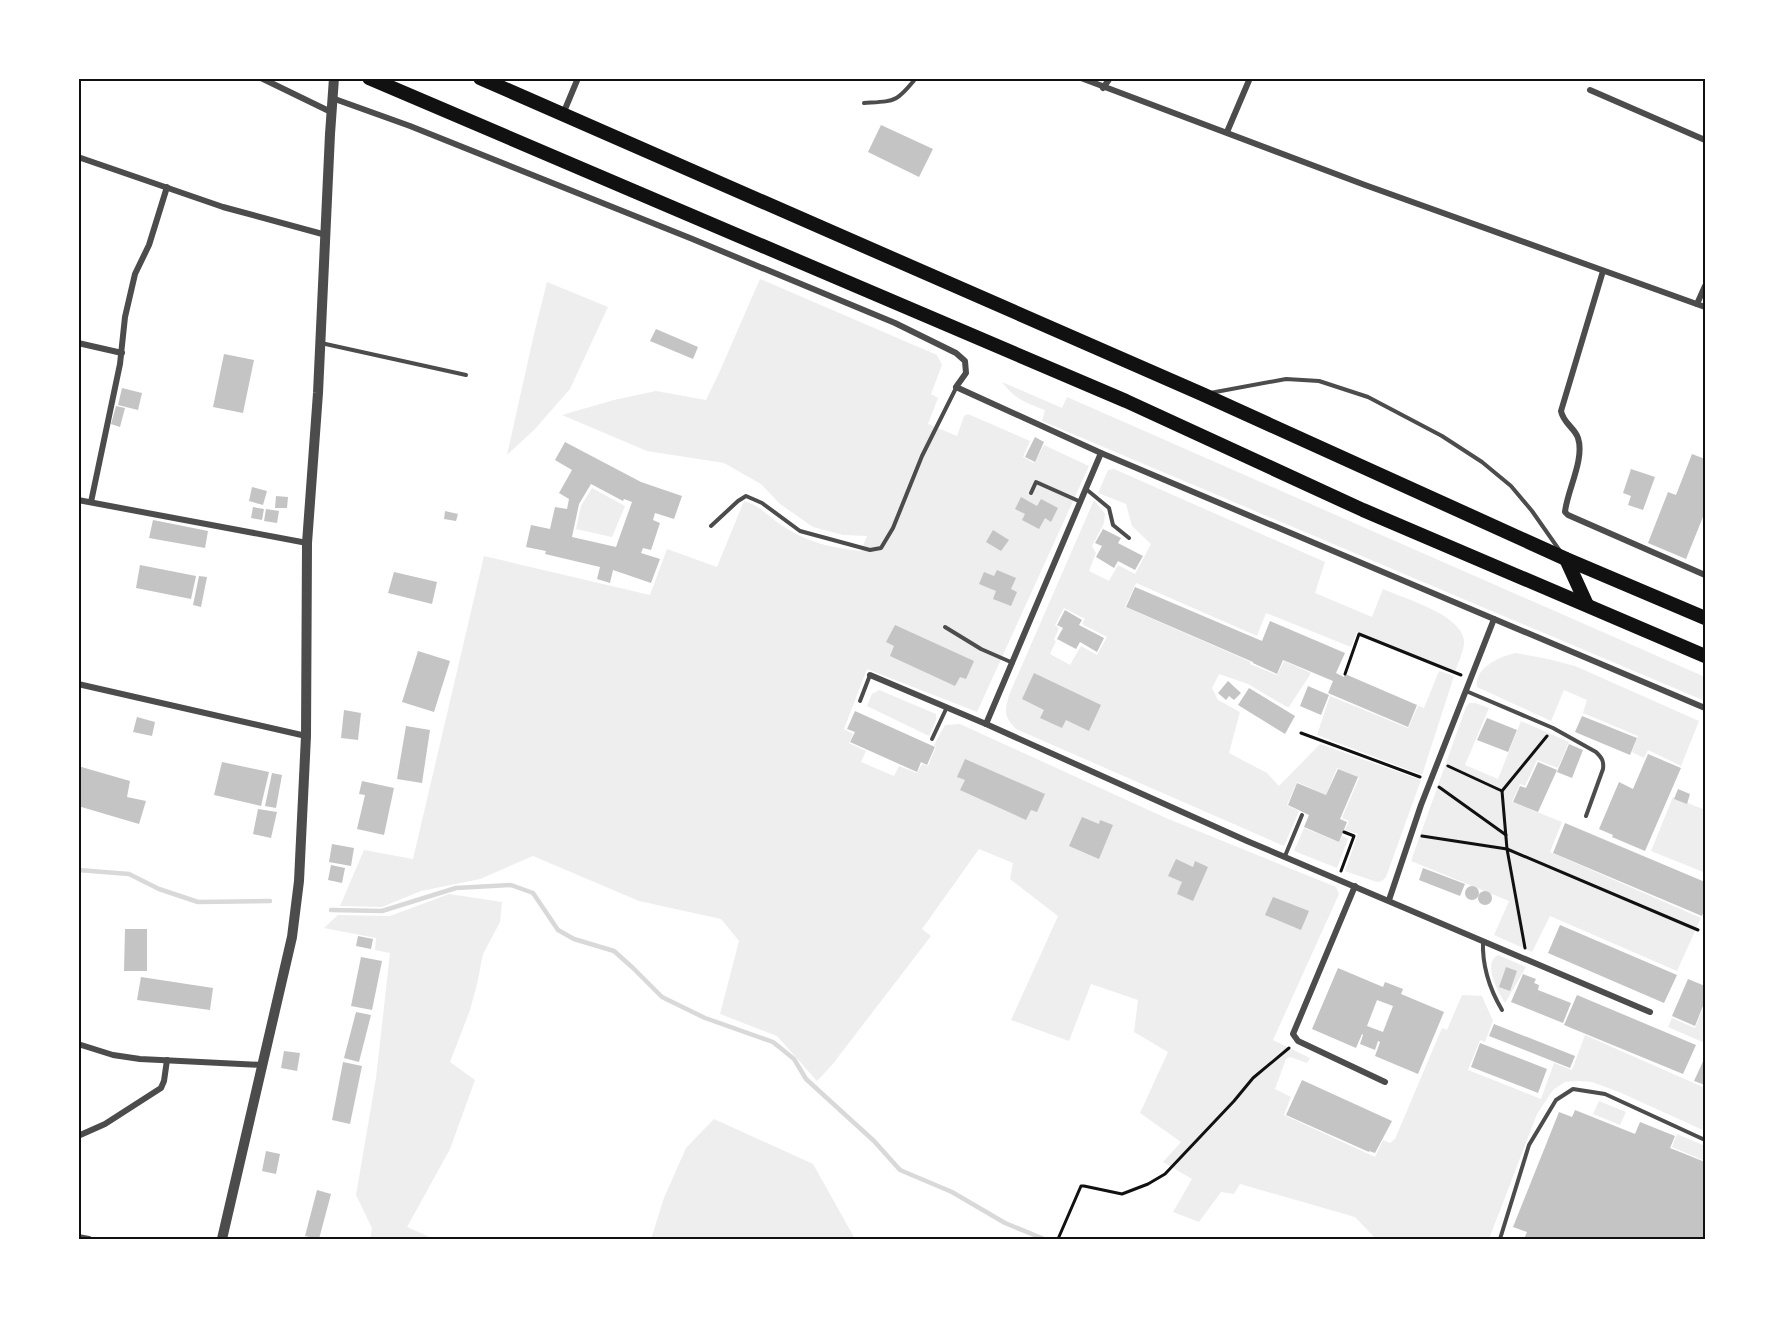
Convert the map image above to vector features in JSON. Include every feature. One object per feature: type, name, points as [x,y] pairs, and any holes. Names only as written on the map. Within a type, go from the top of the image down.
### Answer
[{"type":"main road","points":[[369,78],[1126,401],[1364,510],[1705,656]]},
{"type":"main road","points":[[480,78],[1202,394],[1566,559],[1705,618]]},
{"type":"main road","points":[[1566,559],[1587,606]]},
{"type":"street","points":[[261,78],[331,112]]},
{"type":"street","points":[[222,1239],[292,936],[299,881],[306,736],[306,543],[318,393],[334,78]]},
{"type":"street","points":[[563,114],[578,78]]},
{"type":"street","points":[[1081,78],[1365,185],[1705,307]]},
{"type":"street","points":[[1103,88],[1110,78]]},
{"type":"street","points":[[1227,132],[1250,78]]},
{"type":"street","points":[[1590,90],[1705,140]]},
{"type":"street","points":[[332,98],[464,147],[895,323],[956,353],[965,361],[966,373],[956,387],[1101,453],[1705,708]]},
{"type":"street","points":[[78,157],[223,207],[326,235]]},
{"type":"street","points":[[91,502],[122,354],[125,317],[135,274],[149,245],[167,188]]},
{"type":"street","points":[[1603,271],[1561,411],[1562,419],[1578,436],[1580,449],[1565,512],[1705,575]]},
{"type":"street","points":[[1697,304],[1705,286]]},
{"type":"street","points":[[78,343],[122,354]]},
{"type":"street","points":[[986,724],[1101,453]]},
{"type":"street","points":[[78,500],[306,543]]},
{"type":"street","points":[[1389,900],[1430,781],[1494,619]]},
{"type":"street","points":[[870,675],[1650,1012]]},
{"type":"street","points":[[78,684],[306,736]]},
{"type":"street","points":[[1355,886],[1293,1034],[1298,1041],[1385,1082]]},
{"type":"street","points":[[78,1044],[113,1055],[140,1059],[262,1065]]},
{"type":"street","points":[[78,1136],[105,1124],[161,1088],[167,1060]]},
{"type":"street","points":[[78,1237],[89,1239]]},
{"type":"lane","points":[[864,102],[889,101],[900,97],[916,78]]},
{"type":"lane","points":[[320,343],[466,375]]},
{"type":"lane","points":[[1202,394],[1286,379],[1319,381],[1368,397],[1442,436],[1482,462],[1525,502],[1566,559]]},
{"type":"lane","points":[[711,526],[746,496],[762,503],[800,531],[870,550],[882,548],[893,528],[922,456],[956,387]]},
{"type":"lane","points":[[1031,493],[1036,482],[1081,502]]},
{"type":"lane","points":[[1086,489],[1109,508],[1113,525],[1128,538]]},
{"type":"lane","points":[[945,627],[981,649],[1012,663]]},
{"type":"lane","points":[[860,701],[870,675]]},
{"type":"lane","points":[[1466,691],[1553,728],[1596,752],[1604,762],[1604,769],[1586,816]]},
{"type":"lane","points":[[932,739],[947,707]]},
{"type":"lane","points":[[1285,856],[1302,814]]},
{"type":"lane","points":[[1483,940],[1484,966],[1493,995],[1502,1010]]},
{"type":"lane","points":[[1500,1239],[1529,1145],[1556,1100],[1573,1089],[1605,1094],[1705,1140]]},
{"type":"path","points":[[1345,674],[1359,634],[1470,680]]},
{"type":"path","points":[[1527,959],[1507,849],[1502,791],[1553,728]]},
{"type":"path","points":[[1301,733],[1430,781],[1506,835]]},
{"type":"path","points":[[1438,762],[1502,791]]},
{"type":"path","points":[[1338,879],[1354,836],[1344,832]]},
{"type":"path","points":[[1412,834],[1507,849],[1698,930]]},
{"type":"path","points":[[1058,1239],[1081,1186],[1122,1194],[1149,1184],[1165,1174],[1253,1078],[1298,1041]]},
{"type":"shaded area","points":[[760,279],[937,355],[942,365],[931,394],[938,398],[928,424],[957,436],[964,416],[968,414],[1030,441],[1023,457],[1034,463],[1044,445],[1089,466],[977,712],[867,669],[844,729],[853,734],[849,743],[866,751],[861,762],[894,776],[899,766],[917,773],[922,764],[928,766],[936,747],[934,745],[945,725],[960,724],[1166,818],[1336,887],[1339,894],[1273,1040],[1310,1058],[1307,1063],[1290,1057],[1286,1059],[1275,1089],[1291,1097],[1284,1115],[1375,1157],[1383,1140],[1390,1143],[1395,1139],[1442,1028],[1447,1030],[1462,995],[1482,996],[1493,1021],[1485,1042],[1480,1040],[1468,1070],[1541,1099],[1554,1063],[1572,1070],[1585,1035],[1705,1088],[1705,1131],[1592,1082],[1565,1082],[1553,1090],[1537,1114],[1489,1239],[1376,1239],[1355,1217],[1240,1184],[1234,1194],[1221,1192],[1199,1222],[1173,1212],[1192,1179],[1163,1162],[1181,1142],[1140,1113],[1168,1052],[1134,1032],[1138,1000],[1091,984],[1069,1041],[1011,1020],[1058,916],[1010,879],[1013,863],[979,849],[922,929],[931,936],[832,1065],[817,1081],[777,1036],[720,1014],[739,941],[721,919],[639,901],[533,856],[480,879],[421,891],[382,907],[340,906],[364,850],[413,859],[484,556],[650,595],[667,549],[717,567],[744,501],[809,540],[828,546],[861,551],[867,536],[843,535],[813,527],[780,504],[761,484],[724,463],[647,451],[562,415],[656,391],[706,400]]},
{"type":"shaded area","points":[[547,282],[608,307],[570,389],[535,429],[507,455],[534,334]]},
{"type":"shaded area","points":[[1002,382],[1062,408],[1067,397],[1705,677],[1705,701],[1042,421],[1045,410],[1021,400]]},
{"type":"shaded area","points":[[1114,469],[1325,562],[1315,593],[1372,617],[1383,589],[1430,608],[1453,622],[1460,631],[1464,644],[1455,672],[1357,632],[1351,647],[1266,613],[1257,636],[1136,583],[1125,607],[1277,675],[1284,661],[1311,673],[1289,707],[1248,684],[1219,674],[1212,688],[1218,700],[1240,712],[1229,753],[1267,773],[1279,786],[1320,744],[1421,780],[1386,877],[1382,881],[1377,882],[1345,871],[1358,834],[1345,830],[1349,821],[1342,818],[1359,778],[1337,768],[1326,795],[1297,782],[1287,805],[1299,811],[1284,846],[1016,729],[1007,717],[1009,695],[1094,500],[1105,514],[1104,523],[1092,546],[1096,553],[1089,571],[1109,581],[1118,565],[1135,574],[1151,544],[1132,526],[1126,504],[1098,493],[1108,470]],"holes":[[[1064,608],[1085,619],[1082,624],[1107,637],[1097,655],[1081,646],[1070,665],[1050,654],[1059,628],[1055,625]]]},
{"type":"shaded area","points":[[592,488],[625,506],[612,537],[576,529],[581,506]]},
{"type":"shaded area","points":[[1516,653],[1575,666],[1699,721],[1681,766],[1648,750],[1644,758],[1632,752],[1638,736],[1583,713],[1587,700],[1564,690],[1551,721],[1477,687],[1480,674],[1489,664]]},
{"type":"shaded area","points":[[1439,671],[1454,676],[1422,775],[1317,735],[1330,696],[1408,728],[1418,706],[1424,708]]},
{"type":"shaded area","points":[[879,690],[936,714],[936,720],[929,736],[867,706],[872,694]]},
{"type":"shaded area","points":[[1469,703],[1489,708],[1465,765],[1498,779],[1521,721],[1569,742],[1558,768],[1537,760],[1525,786],[1520,784],[1512,802],[1562,822],[1550,852],[1701,918],[1677,971],[1550,916],[1532,952],[1494,935],[1509,901],[1411,861]]},
{"type":"shaded area","points":[[1673,797],[1705,810],[1705,866],[1703,872],[1651,851]]},
{"type":"shaded area","points":[[1304,828],[1339,842],[1342,836],[1348,839],[1337,868],[1294,851]]},
{"type":"shaded area","points":[[449,894],[502,902],[500,922],[483,954],[470,1010],[450,1062],[475,1080],[450,1149],[407,1227],[434,1239],[370,1239],[372,1228],[356,1195],[376,1078],[390,953],[375,950],[376,938],[324,928],[338,915],[390,916]]},
{"type":"shaded area","points":[[1498,955],[1526,967],[1505,1003],[1495,985],[1491,971],[1493,959]]},
{"type":"shaded area","points":[[1705,1003],[1705,1043],[1668,1027],[1672,1018],[1695,1028]]},
{"type":"shaded area","points":[[1599,1101],[1626,1112],[1620,1125],[1593,1114]]},
{"type":"shaded area","points":[[714,1119],[813,1164],[855,1239],[651,1239],[664,1198],[686,1148]]},
{"type":"shaded area","points":[[1677,1134],[1705,1146],[1705,1161],[1672,1147]]},
{"type":"building","points":[[881,125],[933,149],[919,177],[868,152]]},
{"type":"building","points":[[656,329],[698,347],[693,359],[650,341]]},
{"type":"building","points":[[224,354],[254,360],[243,413],[213,407]]},
{"type":"building","points":[[122,388],[142,393],[138,410],[118,405]]},
{"type":"building","points":[[116,406],[125,408],[120,427],[111,424]]},
{"type":"building","points":[[1035,437],[1044,442],[1035,462],[1025,457]]},
{"type":"building","points":[[565,442],[641,482],[682,496],[674,519],[655,513],[653,520],[660,523],[651,550],[643,548],[641,553],[660,559],[651,583],[613,570],[610,583],[597,579],[600,567],[545,554],[546,551],[526,547],[531,525],[550,529],[555,507],[567,509],[569,499],[559,493],[572,470],[555,460]],"holes":[[[591,484],[623,501],[624,499],[632,502],[616,547],[572,537],[579,504]]]},
{"type":"building","points":[[1692,454],[1705,459],[1705,512],[1686,559],[1648,543],[1668,492],[1676,495]]},
{"type":"building","points":[[1631,469],[1655,477],[1643,510],[1628,505],[1631,496],[1623,493]]},
{"type":"building","points":[[252,487],[267,491],[263,505],[249,501]]},
{"type":"building","points":[[276,496],[288,497],[287,508],[275,508]]},
{"type":"building","points":[[1021,497],[1037,506],[1041,499],[1058,508],[1051,522],[1045,518],[1039,529],[1022,520],[1025,514],[1015,509]]},
{"type":"building","points":[[253,507],[264,509],[262,520],[251,518]]},
{"type":"building","points":[[266,509],[279,511],[277,523],[264,521]]},
{"type":"building","points":[[445,511],[458,514],[456,521],[444,519]]},
{"type":"building","points":[[153,520],[208,531],[205,548],[149,538]]},
{"type":"building","points":[[1103,529],[1121,538],[1118,543],[1143,556],[1135,570],[1118,561],[1114,568],[1096,557],[1102,546],[1095,543]]},
{"type":"building","points":[[993,530],[1009,540],[1001,551],[986,542]]},
{"type":"building","points":[[140,565],[196,576],[191,599],[136,588]]},
{"type":"building","points":[[997,570],[1016,578],[1011,589],[1017,592],[1011,606],[993,599],[996,591],[979,584],[984,572],[994,576]]},
{"type":"building","points":[[394,572],[437,582],[432,604],[388,593]]},
{"type":"building","points":[[199,576],[207,577],[201,607],[193,605]]},
{"type":"building","points":[[1135,587],[1262,641],[1270,621],[1345,653],[1336,673],[1344,677],[1345,674],[1417,705],[1408,727],[1328,693],[1333,681],[1283,660],[1277,674],[1126,607]]},
{"type":"building","points":[[1065,610],[1082,620],[1079,625],[1104,638],[1097,652],[1080,642],[1076,649],[1057,639],[1063,628],[1057,625]]},
{"type":"building","points":[[895,625],[974,661],[966,679],[960,677],[955,686],[890,656],[894,646],[886,642]]},
{"type":"building","points":[[418,651],[450,661],[434,712],[402,702]]},
{"type":"building","points":[[1034,673],[1101,705],[1089,731],[1066,720],[1062,728],[1040,718],[1044,710],[1022,699]]},
{"type":"building","points":[[1228,681],[1241,693],[1234,700],[1229,696],[1226,700],[1218,693]]},
{"type":"building","points":[[1308,686],[1329,695],[1321,715],[1300,706]]},
{"type":"building","points":[[1249,688],[1295,716],[1285,734],[1238,705]]},
{"type":"building","points":[[344,710],[361,713],[358,740],[341,738]]},
{"type":"building","points":[[855,711],[935,747],[927,765],[921,762],[917,772],[850,742],[855,732],[847,729]]},
{"type":"building","points":[[1582,716],[1637,738],[1630,755],[1575,732]]},
{"type":"building","points":[[137,717],[155,722],[152,736],[133,732]]},
{"type":"building","points":[[1487,718],[1517,730],[1508,752],[1477,740]]},
{"type":"building","points":[[406,726],[430,730],[422,783],[397,779]]},
{"type":"building","points":[[1569,744],[1583,750],[1572,778],[1557,772]]},
{"type":"building","points":[[1648,754],[1681,768],[1645,851],[1599,829],[1619,782],[1633,789]]},
{"type":"building","points":[[965,759],[1045,794],[1037,812],[1031,810],[1026,820],[960,790],[965,780],[957,777]]},
{"type":"building","points":[[222,762],[269,772],[261,806],[214,795]]},
{"type":"building","points":[[1538,762],[1557,770],[1538,812],[1513,802],[1520,786],[1526,788]]},
{"type":"building","points":[[78,766],[130,781],[127,797],[146,801],[139,824],[78,806]]},
{"type":"building","points":[[1338,769],[1358,777],[1340,819],[1347,822],[1339,842],[1304,827],[1309,815],[1288,805],[1297,783],[1326,795]]},
{"type":"building","points":[[272,773],[282,775],[276,808],[265,806]]},
{"type":"building","points":[[362,781],[394,788],[384,835],[357,829],[365,795],[359,794]]},
{"type":"building","points":[[1678,789],[1690,794],[1687,804],[1674,799]]},
{"type":"building","points":[[258,809],[277,812],[271,838],[253,834]]},
{"type":"building","points":[[1082,817],[1099,824],[1100,820],[1113,825],[1099,859],[1069,846]]},
{"type":"building","points":[[1565,823],[1705,882],[1705,908],[1702,916],[1553,853]]},
{"type":"building","points":[[332,844],[354,848],[351,866],[329,862]]},
{"type":"building","points":[[1176,859],[1193,867],[1195,861],[1208,867],[1193,901],[1177,894],[1182,882],[1168,876]]},
{"type":"building","points":[[331,865],[345,868],[342,883],[328,880]]},
{"type":"building","points":[[1423,868],[1465,884],[1460,896],[1419,880]]},
{"type":"building","points":[[1472,886],[1477,888],[1479,893],[1477,898],[1472,900],[1467,898],[1465,893],[1467,888]]},
{"type":"building","points":[[1485,891],[1490,893],[1492,898],[1490,903],[1485,905],[1480,903],[1478,898],[1480,893]]},
{"type":"building","points":[[1273,897],[1309,911],[1301,930],[1265,915]]},
{"type":"building","points":[[1560,925],[1677,975],[1664,1003],[1548,953]]},
{"type":"building","points":[[125,929],[147,929],[147,971],[124,971]]},
{"type":"building","points":[[358,936],[373,939],[371,949],[356,946]]},
{"type":"building","points":[[361,957],[382,961],[372,1010],[351,1006]]},
{"type":"building","points":[[1506,967],[1517,971],[1510,991],[1499,987]]},
{"type":"building","points":[[1338,968],[1383,987],[1385,982],[1403,989],[1401,994],[1444,1012],[1418,1074],[1375,1056],[1380,1042],[1378,1041],[1375,1050],[1360,1044],[1362,1034],[1356,1048],[1312,1029]],"holes":[[[1377,1000],[1393,1006],[1383,1032],[1367,1026]]]},
{"type":"building","points":[[1523,974],[1536,979],[1534,983],[1539,985],[1538,990],[1571,1003],[1563,1023],[1511,1002]]},
{"type":"building","points":[[141,977],[213,988],[210,1010],[137,1000]]},
{"type":"building","points":[[1688,979],[1705,986],[1705,1001],[1695,1026],[1672,1016]]},
{"type":"building","points":[[1577,995],[1696,1045],[1683,1074],[1564,1025]]},
{"type":"building","points":[[356,1012],[371,1015],[359,1062],[344,1058]]},
{"type":"building","points":[[1494,1024],[1575,1056],[1570,1068],[1489,1036]]},
{"type":"building","points":[[1480,1043],[1547,1069],[1538,1093],[1471,1067]]},
{"type":"building","points":[[284,1051],[300,1053],[297,1071],[281,1068]]},
{"type":"building","points":[[1705,1057],[1705,1085],[1694,1081]]},
{"type":"building","points":[[343,1062],[362,1066],[350,1124],[332,1120]]},
{"type":"building","points":[[1302,1080],[1392,1121],[1375,1153],[1286,1115]]},
{"type":"building","points":[[1575,1110],[1635,1134],[1640,1122],[1675,1136],[1670,1148],[1705,1162],[1705,1239],[1524,1239],[1527,1232],[1513,1227],[1559,1112],[1572,1117]]},
{"type":"building","points":[[266,1151],[280,1154],[276,1174],[262,1171]]},
{"type":"building","points":[[317,1190],[331,1194],[319,1239],[305,1236]]},
{"type":"waterway","points":[[78,870],[129,874],[159,889],[198,902],[270,901]]},
{"type":"waterway","points":[[331,910],[382,911],[456,888],[511,885],[533,893],[558,930],[574,939],[614,951],[662,997],[705,1018],[773,1042],[794,1059],[806,1079],[874,1141],[900,1170],[952,1192],[1005,1223],[1044,1239]]}]
